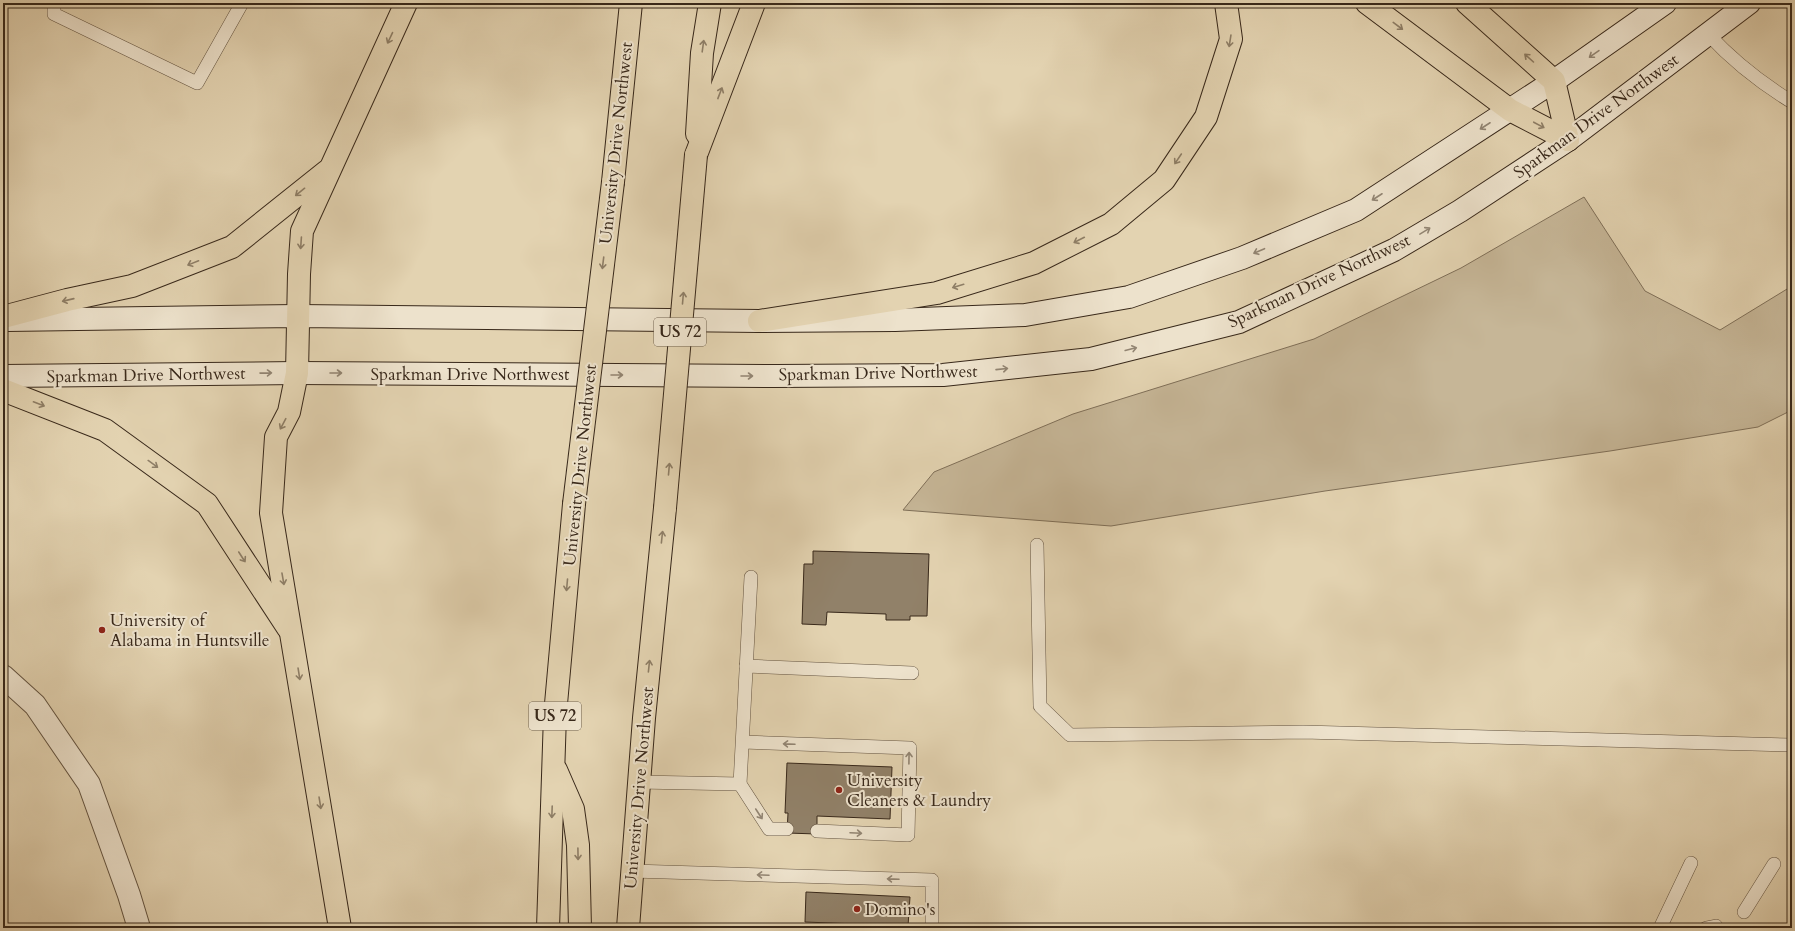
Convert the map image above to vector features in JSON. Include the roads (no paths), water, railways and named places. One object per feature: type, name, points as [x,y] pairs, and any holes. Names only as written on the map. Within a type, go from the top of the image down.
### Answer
[{"type":"highway","points":[[340,928],[293,636],[271,513],[276,437],[289,412],[297,373],[302,231],[406,3]]},
{"type":"highway","name":"University Drive Northwest","points":[[548,928],[555,715],[574,504],[613,182],[631,3]]},
{"type":"highway","name":"University Drive Northwest","points":[[628,928],[639,782],[696,155],[702,53],[710,3]]},
{"type":"highway","points":[[696,155],[754,3]]},
{"type":"highway","points":[[759,321],[937,292],[1034,263],[1110,224],[1164,180],[1206,117],[1232,39],[1226,3]]},
{"type":"highway","points":[[1367,3],[1510,110],[1568,140]]},
{"type":"highway","points":[[1467,3],[1554,81],[1568,140]]},
{"type":"highway","points":[[3,319],[67,300],[132,286],[232,247],[331,168]]},
{"type":"highway","points":[[3,390],[105,430],[207,504],[293,636]]},
{"type":"highway","name":"US 72","points":[[553,763],[573,809],[578,845],[580,928]]},
{"type":"main road","points":[[3,319],[298,316],[759,321],[895,320],[1025,315],[1129,297],[1242,258],[1356,210],[1554,81],[1665,3]]},
{"type":"main road","name":"Sparkman Drive Northwest","points":[[3,376],[297,373],[775,376],[943,375],[1091,359],[1240,322],[1394,250],[1460,211],[1568,140],[1749,3]]},
{"type":"main road","points":[[3,676],[35,705],[89,784],[129,895],[139,928]]},
{"type":"lane","points":[[54,3],[54,14],[197,83],[242,3]]},
{"type":"lane","points":[[1708,34],[1727,54],[1769,88],[1792,102]]},
{"type":"lane","points":[[1037,545],[1040,706],[1070,735],[1303,732],[1792,745]]},
{"type":"lane","points":[[751,577],[740,784],[769,828],[787,829]]},
{"type":"lane","points":[[746,666],[912,673]]},
{"type":"lane","points":[[743,742],[910,748],[908,835],[817,831]]},
{"type":"lane","points":[[639,782],[740,784]]},
{"type":"lane","points":[[1660,928],[1691,863]]},
{"type":"lane","points":[[1744,912],[1774,864]]},
{"type":"lane","points":[[632,871],[932,880],[932,928]]},
{"type":"place","name":"University of Alabama in Huntsville","points":[[102,630]]},
{"type":"place","name":"University Cleaners & Laundry","points":[[839,790]]},
{"type":"place","name":"Domino's","points":[[857,909]]}]
